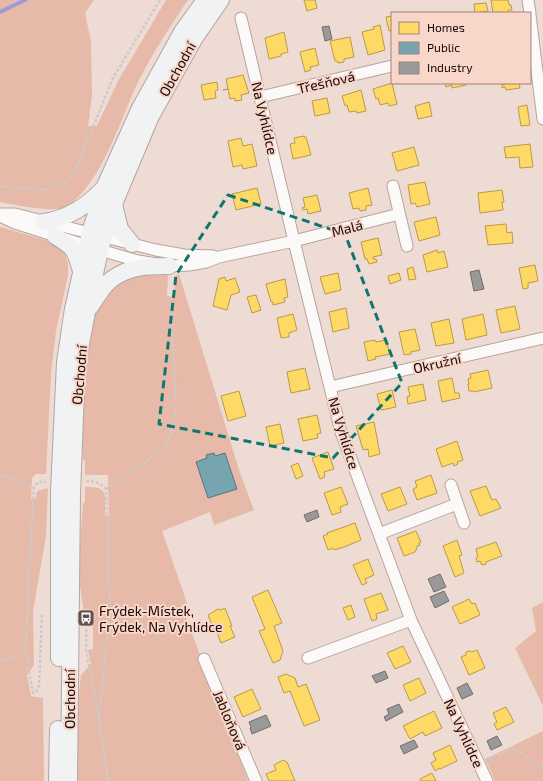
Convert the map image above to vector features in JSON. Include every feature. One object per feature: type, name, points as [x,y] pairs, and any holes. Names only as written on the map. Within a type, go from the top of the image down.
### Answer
[{"type":"main road","name":"Obchodní","points":[[69,781],[72,494],[77,365],[87,312],[95,241],[104,188],[140,108],[182,32],[205,0]]},
{"type":"main road","name":"Obchodní","points":[[57,781],[59,491],[65,370],[73,309],[81,273],[114,204],[151,116],[194,39],[221,0]]},
{"type":"main road","points":[[44,222],[65,218],[91,202],[104,188]]},
{"type":"main road","points":[[114,204],[120,229],[132,244]]},
{"type":"main road","points":[[55,236],[68,243],[75,252],[81,273]]},
{"type":"main road","points":[[87,312],[111,279],[122,273],[142,266],[169,266]]},
{"type":"street","points":[[528,0],[530,12]]},
{"type":"street","name":"Na Vyhlídce","points":[[241,18],[341,432],[411,620],[487,781]]},
{"type":"street","points":[[531,33],[543,119]]},
{"type":"street","name":"Třešňová","points":[[260,97],[391,66]]},
{"type":"street","points":[[393,186],[407,246]]},
{"type":"street","points":[[0,215],[15,214],[44,222],[95,241],[138,261],[169,266],[189,265],[206,262],[219,256]]},
{"type":"street","name":"Malá","points":[[294,241],[399,214]]},
{"type":"street","points":[[0,215],[15,223],[55,236],[132,244],[184,255],[219,256],[294,241]]},
{"type":"street","name":"Okružní","points":[[330,387],[543,338]]},
{"type":"street","points":[[451,485],[464,523]]},
{"type":"street","points":[[379,534],[457,504]]},
{"type":"street","points":[[308,658],[411,620]]},
{"type":"street","name":"Jabloňová","points":[[204,659],[256,781]]},
{"type":"path","points":[[0,186],[44,190],[66,182],[75,171],[113,78],[160,0]]},
{"type":"path","points":[[106,489],[144,464],[163,448],[171,436],[176,406],[171,298]]},
{"type":"path","points":[[0,474],[34,488]]},
{"type":"path","points":[[85,481],[94,481],[101,484],[106,489],[110,613],[99,718]]},
{"type":"path","points":[[42,615],[38,685],[37,691],[33,693],[26,654],[27,604],[34,488],[38,482],[48,482]]},
{"type":"path","points":[[87,614],[86,650],[99,718],[108,781]]},
{"type":"path","points":[[0,662],[26,654]]},
{"type":"path","points":[[479,764],[513,748],[543,767]]},
{"type":"highlighted area","points":[[228,195],[345,234],[402,383],[333,458],[159,424],[176,275]]},
{"type":"shaded area","points":[[0,0],[94,0],[85,13],[91,42],[92,96],[88,126],[97,126],[118,81],[166,0],[188,0],[163,38],[140,78],[112,143],[95,175],[73,202],[67,207],[61,209],[44,209],[0,202]]},
{"type":"shaded area","points":[[0,227],[56,243],[65,254],[68,263],[68,275],[56,331],[51,374],[46,474],[36,474],[32,478],[31,499],[36,498],[37,491],[48,488],[46,536],[33,611],[34,665],[27,675],[31,696],[43,698],[44,781],[0,781]]},
{"type":"shaded area","points":[[167,274],[167,296],[174,297],[175,276],[179,274],[240,473],[254,510],[214,525],[210,512],[162,531],[187,603],[181,605],[248,781],[77,781],[77,714],[81,675],[91,664],[88,650],[93,649],[93,614],[84,613],[78,572],[83,503],[85,502],[85,487],[101,489],[105,495],[105,515],[109,516],[108,475],[85,475],[85,460],[83,460],[80,426],[85,359],[93,314],[100,301],[126,275]]},
{"type":"shaded area","points":[[543,602],[543,706],[515,648],[536,631],[532,608]]},
{"type":"shaded area","points":[[543,731],[543,781],[495,781],[485,759]]},
{"type":"building: Homes","points":[[304,0],[315,0],[317,8],[307,11]]},
{"type":"building: Homes","points":[[491,0],[508,0],[509,5],[511,5],[512,10],[508,10],[508,12],[493,12]]},
{"type":"building: Homes","points":[[486,3],[488,11],[475,12],[474,4]]},
{"type":"building: Homes","points":[[391,16],[391,30],[389,31],[386,17]]},
{"type":"building: Homes","points":[[380,25],[385,50],[368,55],[362,32],[374,29],[373,27]]},
{"type":"building: Homes","points":[[284,32],[288,52],[281,54],[281,56],[269,59],[265,38]]},
{"type":"building: Homes","points":[[350,37],[354,57],[344,59],[344,62],[338,63],[335,61],[330,41]]},
{"type":"building: Homes","points":[[315,48],[319,65],[310,67],[311,70],[305,72],[300,52]]},
{"type":"building: Homes","points":[[243,75],[249,93],[241,95],[242,100],[235,101],[235,98],[230,99],[226,79]]},
{"type":"building: Homes","points":[[217,82],[218,90],[215,91],[216,98],[204,100],[201,85]]},
{"type":"building: Homes","points":[[392,84],[397,104],[389,106],[388,103],[380,105],[378,98],[376,99],[373,89]]},
{"type":"building: Homes","points":[[445,84],[466,84],[452,88],[452,85],[446,87]]},
{"type":"building: Homes","points":[[519,84],[520,88],[506,90],[505,87],[502,88],[502,85]]},
{"type":"building: Homes","points":[[361,90],[366,111],[357,113],[356,111],[349,112],[347,105],[345,106],[342,96]]},
{"type":"building: Homes","points":[[327,98],[330,113],[315,116],[312,101]]},
{"type":"building: Homes","points":[[429,102],[432,116],[418,119],[415,106]]},
{"type":"building: Homes","points":[[527,105],[530,125],[521,126],[518,107]]},
{"type":"building: Homes","points":[[306,137],[311,155],[293,159],[290,144],[295,143],[294,138]]},
{"type":"building: Homes","points":[[241,138],[243,146],[252,144],[257,166],[243,169],[242,165],[233,167],[228,141]]},
{"type":"building: Homes","points":[[530,144],[533,167],[520,168],[519,157],[505,158],[504,147]]},
{"type":"building: Homes","points":[[414,147],[419,165],[397,171],[392,153]]},
{"type":"building: Homes","points":[[425,182],[430,204],[417,207],[415,203],[411,204],[408,185]]},
{"type":"building: Homes","points":[[257,188],[261,204],[236,210],[232,194]]},
{"type":"building: Homes","points":[[368,188],[372,205],[366,206],[366,210],[360,211],[359,208],[353,209],[349,193]]},
{"type":"building: Homes","points":[[502,190],[504,202],[502,202],[503,210],[480,213],[478,193]]},
{"type":"building: Homes","points":[[317,195],[321,211],[308,214],[307,209],[303,210],[302,208],[305,207],[303,198]]},
{"type":"building: Homes","points":[[436,217],[440,235],[419,241],[414,222]]},
{"type":"building: Homes","points":[[506,224],[507,233],[512,232],[513,243],[488,245],[485,226]]},
{"type":"building: Homes","points":[[378,238],[382,255],[373,257],[373,259],[376,259],[377,262],[369,264],[367,259],[365,259],[361,242]]},
{"type":"building: Homes","points":[[437,250],[438,253],[444,251],[448,267],[427,272],[423,255]]},
{"type":"building: Homes","points":[[535,265],[538,281],[528,283],[528,288],[523,289],[519,268]]},
{"type":"building: Homes","points":[[413,267],[416,279],[409,280],[407,269]]},
{"type":"building: Homes","points":[[338,273],[341,290],[325,294],[320,277]]},
{"type":"building: Homes","points":[[399,273],[401,280],[390,284],[388,276]]},
{"type":"building: Homes","points":[[225,277],[226,281],[235,278],[240,292],[231,295],[227,310],[213,306],[219,279]]},
{"type":"building: Homes","points":[[285,279],[288,297],[284,298],[285,302],[273,305],[266,284]]},
{"type":"building: Homes","points":[[256,295],[261,310],[252,313],[247,297]]},
{"type":"building: Homes","points":[[515,306],[520,329],[501,333],[496,310]]},
{"type":"building: Homes","points":[[346,308],[349,328],[333,332],[329,312]]},
{"type":"building: Homes","points":[[293,314],[297,330],[289,333],[289,337],[281,338],[277,318]]},
{"type":"building: Homes","points":[[483,314],[487,335],[466,340],[462,319]]},
{"type":"building: Homes","points":[[449,319],[454,343],[436,346],[431,323]]},
{"type":"building: Homes","points":[[415,329],[420,350],[404,355],[399,332]]},
{"type":"building: Homes","points":[[375,340],[376,342],[386,340],[390,354],[375,357],[376,359],[368,361],[364,342]]},
{"type":"building: Homes","points":[[305,368],[310,389],[291,393],[287,372]]},
{"type":"building: Homes","points":[[488,370],[492,388],[474,392],[469,391],[468,379],[471,378],[470,374]]},
{"type":"building: Homes","points":[[452,378],[455,393],[459,393],[460,398],[442,402],[438,381]]},
{"type":"building: Homes","points":[[423,384],[426,400],[408,404],[407,397],[410,396],[408,387]]},
{"type":"building: Homes","points":[[392,390],[396,407],[381,410],[377,394]]},
{"type":"building: Homes","points":[[239,391],[246,416],[228,421],[221,396]]},
{"type":"building: Homes","points":[[317,415],[321,433],[317,434],[318,438],[303,441],[298,419]]},
{"type":"building: Homes","points":[[374,422],[380,454],[369,457],[368,449],[363,450],[356,426]]},
{"type":"building: Homes","points":[[280,424],[284,443],[270,446],[266,427]]},
{"type":"building: Homes","points":[[457,441],[463,460],[457,462],[458,464],[454,466],[453,463],[442,467],[436,449]]},
{"type":"building: Homes","points":[[328,452],[334,469],[324,472],[325,477],[320,479],[312,458]]},
{"type":"building: Homes","points":[[298,463],[303,476],[296,479],[291,466]]},
{"type":"building: Homes","points":[[431,475],[437,493],[417,500],[413,489],[417,487],[415,481]]},
{"type":"building: Homes","points":[[486,486],[492,500],[496,499],[501,508],[480,516],[470,491]]},
{"type":"building: Homes","points":[[341,487],[348,504],[340,507],[341,512],[332,515],[324,493]]},
{"type":"building: Homes","points":[[400,487],[407,504],[388,511],[381,494]]},
{"type":"building: Homes","points":[[355,523],[361,540],[344,547],[328,550],[323,536],[328,534],[327,533]]},
{"type":"building: Homes","points":[[416,531],[421,542],[419,543],[420,545],[417,546],[415,552],[404,556],[397,538]]},
{"type":"building: Homes","points":[[457,540],[462,555],[459,556],[464,573],[455,577],[443,546]]},
{"type":"building: Homes","points":[[496,542],[502,556],[482,565],[480,561],[477,562],[476,558],[478,557],[476,549]]},
{"type":"building: Homes","points":[[368,559],[374,575],[365,579],[367,583],[362,585],[353,565]]},
{"type":"building: Homes","points":[[268,590],[282,623],[274,626],[283,651],[280,660],[273,663],[259,631],[265,629],[252,597]]},
{"type":"building: Homes","points":[[381,593],[388,610],[376,614],[377,619],[372,621],[364,599]]},
{"type":"building: Homes","points":[[469,599],[472,604],[475,603],[480,615],[460,624],[452,607]]},
{"type":"building: Homes","points":[[351,605],[355,617],[348,620],[343,608]]},
{"type":"building: Homes","points":[[225,608],[235,637],[221,643],[208,615],[218,609],[221,610]]},
{"type":"building: Homes","points":[[403,646],[411,662],[395,669],[387,653]]},
{"type":"building: Homes","points":[[477,650],[485,668],[469,675],[461,657],[466,655],[466,652]]},
{"type":"building: Homes","points":[[286,674],[295,678],[298,687],[306,684],[320,720],[304,726],[290,691],[284,693],[278,677]]},
{"type":"building: Homes","points":[[419,678],[426,693],[410,701],[403,685]]},
{"type":"building: Homes","points":[[252,689],[261,709],[243,717],[234,697]]},
{"type":"building: Homes","points":[[506,707],[514,722],[497,730],[494,724],[497,722],[493,713]]},
{"type":"building: Homes","points":[[434,711],[442,728],[425,736],[423,732],[410,739],[403,726]]},
{"type":"building: Homes","points":[[450,745],[457,761],[435,771],[431,763],[436,760],[433,753]]},
{"type":"building: Homes","points":[[283,760],[287,762],[295,781],[269,781],[266,774],[276,770],[274,765]]},
{"type":"building: Homes","points":[[432,773],[436,781],[421,781],[420,779]]},
{"type":"building: Public","points":[[214,453],[215,456],[225,453],[237,489],[208,498],[196,462],[207,458],[206,455]]},
{"type":"building: Industry","points":[[329,26],[332,39],[325,41],[322,27]]},
{"type":"building: Industry","points":[[479,270],[484,289],[474,291],[470,272]]},
{"type":"building: Industry","points":[[317,510],[319,517],[307,522],[304,515]]},
{"type":"building: Industry","points":[[440,574],[446,587],[434,592],[428,579]]},
{"type":"building: Industry","points":[[444,591],[449,601],[435,608],[430,597]]},
{"type":"building: Industry","points":[[385,671],[388,678],[376,683],[372,676]]},
{"type":"building: Industry","points":[[467,683],[473,694],[462,699],[457,688]]},
{"type":"building: Industry","points":[[399,704],[403,712],[386,721],[384,717],[389,714],[387,709]]},
{"type":"building: Industry","points":[[266,715],[271,726],[252,734],[249,722]]},
{"type":"building: Industry","points":[[497,736],[502,745],[491,750],[487,741]]},
{"type":"building: Industry","points":[[414,740],[418,747],[404,754],[400,746]]},
{"type":"waterway","points":[[0,12],[25,0]]},
{"type":"place","name":"Frýdek-Místek, Frýdek, Na Vyhlídce","points":[[86,618]]}]
